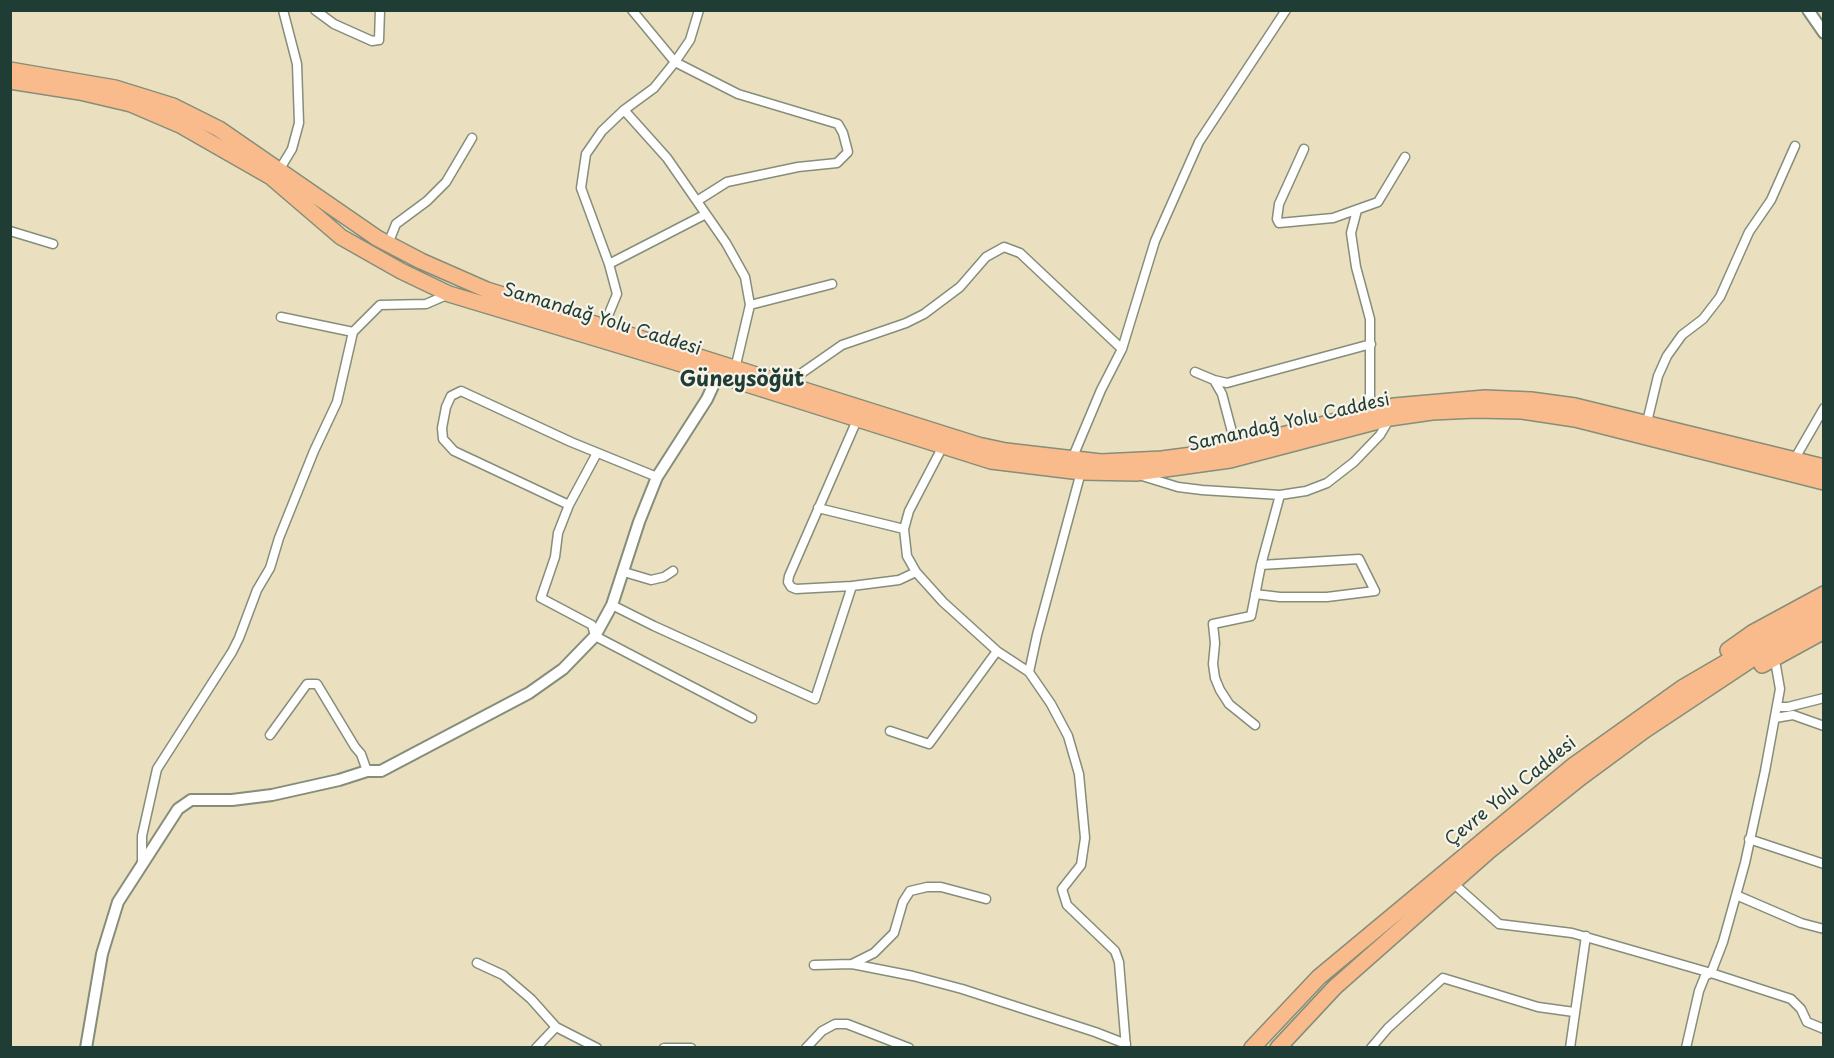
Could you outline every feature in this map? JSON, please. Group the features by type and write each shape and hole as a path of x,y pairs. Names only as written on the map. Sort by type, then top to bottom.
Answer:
{"highway":[{"name":"Samandağ Yolu Caddesi","path":"10,70 115,88 172,106 219,129 388,244 487,290 978,445 1076,466 1162,459 1236,447 1370,411 1439,400 1485,398 1531,400 1575,406 1824,467"},
{"name":"Samandağ Yolu Caddesi","path":"10,81 80,92 131,104 180,124 271,177 341,237 401,271 449,294 718,375 991,461 1076,466 1136,473 1230,460 1390,418 1432,412 1522,411 1575,419 1824,482"},
{"path":"1685,695 1700,671 1752,633 1824,594"},
{"name":"Çevre Yolu Caddesi","path":"1252,1047 1319,977 1574,765 1824,605"},
{"name":"Çevre Yolu Caddesi","path":"1278,1047 1335,987 1489,851 1580,778 1645,730 1685,695 1824,617"},
{"path":"1685,695 1709,693 1824,631"}],"street":[{"path":"279,172 292,148 299,123 297,64 283,10"},
{"path":"315,10 334,24 372,41 379,40 380,10"},
{"path":"632,10 675,62 738,94 838,124 848,152 837,164 798,167 727,182 697,201"},
{"path":"602,328 617,294 609,264 581,188 586,154 602,131 624,110 654,88 675,62 690,40 699,10"},
{"path":"1029,672 1076,466 1101,390 1122,349 1155,241 1199,142 1286,10"},
{"path":"1808,10 1824,33"},
{"path":"624,110 667,158 746,277 750,305 735,369"},
{"path":"388,244 396,224 446,182 472,138"},
{"path":"1647,422 1658,376 1667,356 1682,335 1703,319 1720,297 1749,232 1771,200 1795,146"},
{"path":"1304,149 1279,204 1277,219 1279,223 1333,218 1378,202 1405,157"},
{"path":"1357,210 1351,233 1356,267 1370,319 1370,411"},
{"path":"609,264 706,214"},
{"path":"10,231 53,244"},
{"path":"786,384 842,345 906,323 924,314 960,287 986,257 1004,247 1020,253 1122,349"},
{"path":"750,305 832,284"},
{"path":"142,864 142,836 157,769 239,638 257,590 270,568 279,538 314,451 337,402 353,332 380,305 426,304 449,294"},
{"path":"281,317 353,332"},
{"path":"1196,372 1227,383 1371,344"},
{"path":"86,1047 102,954 114,912 118,902 178,808 191,800 232,800 272,795 368,771 381,771 529,693 562,669 596,636 612,604 639,522 657,477 707,399 718,375"},
{"path":"1214,380 1222,394 1236,447"},
{"path":"569,505 454,452 443,439 442,428 446,407 451,396 461,391 597,453 657,477"},
{"path":"1794,460 1824,408"},
{"path":"1136,473 1178,487 1280,495 1306,491 1327,483 1354,462 1380,435 1390,418"},
{"path":"857,420 788,582 796,589 852,586 899,580 916,572"},
{"path":"814,965 852,964 913,976 962,989 1095,1032 1126,1046 1119,962 1115,951 1067,905 1062,889 1081,865 1085,838 1079,774 1073,748 1051,704 1029,672 997,651 943,603 916,572 907,556 903,529 909,511 943,446"},
{"path":"597,453 569,505 558,533 555,557 541,598 592,625 596,636 752,717"},
{"path":"1255,725 1229,704 1215,678 1213,624 1251,616 1261,565 1280,495"},
{"path":"818,508 903,529"},
{"path":"1255,594 1280,597 1327,597 1375,591 1359,559 1261,565"},
{"path":"624,572 651,580 664,577 672,571"},
{"path":"612,604 654,626 815,699 852,586"},
{"path":"890,731 929,744 997,651"},
{"path":"1686,1047 1699,991 1705,976 1711,973 1723,942 1745,863 1780,689 1772,659"},
{"path":"270,735 307,684 317,684 361,754 368,771"},
{"path":"1777,707 1788,707 1824,698"},
{"path":"1775,718 1793,715 1824,726"},
{"path":"1749,839 1824,864"},
{"path":"1453,883 1499,924 1586,936 1711,973 1791,999 1801,1010 1807,1022 1824,1029"},
{"path":"852,964 874,953 894,933 903,902 910,891 941,887 986,899"},
{"path":"1736,895 1801,923 1824,929"},
{"path":"1570,1047 1586,936"},
{"path":"477,963 503,975 531,999 556,1027 597,1047"},
{"path":"1371,1047 1443,978 1538,1007 1575,1012"},
{"path":"806,1047 835,1024 847,1024 909,1047"},
{"path":"536,1047 556,1027"},
{"path":"664,1047 691,1047"}],"district":[{"name":"Güneysöğüt","path":"742,380"}]}
